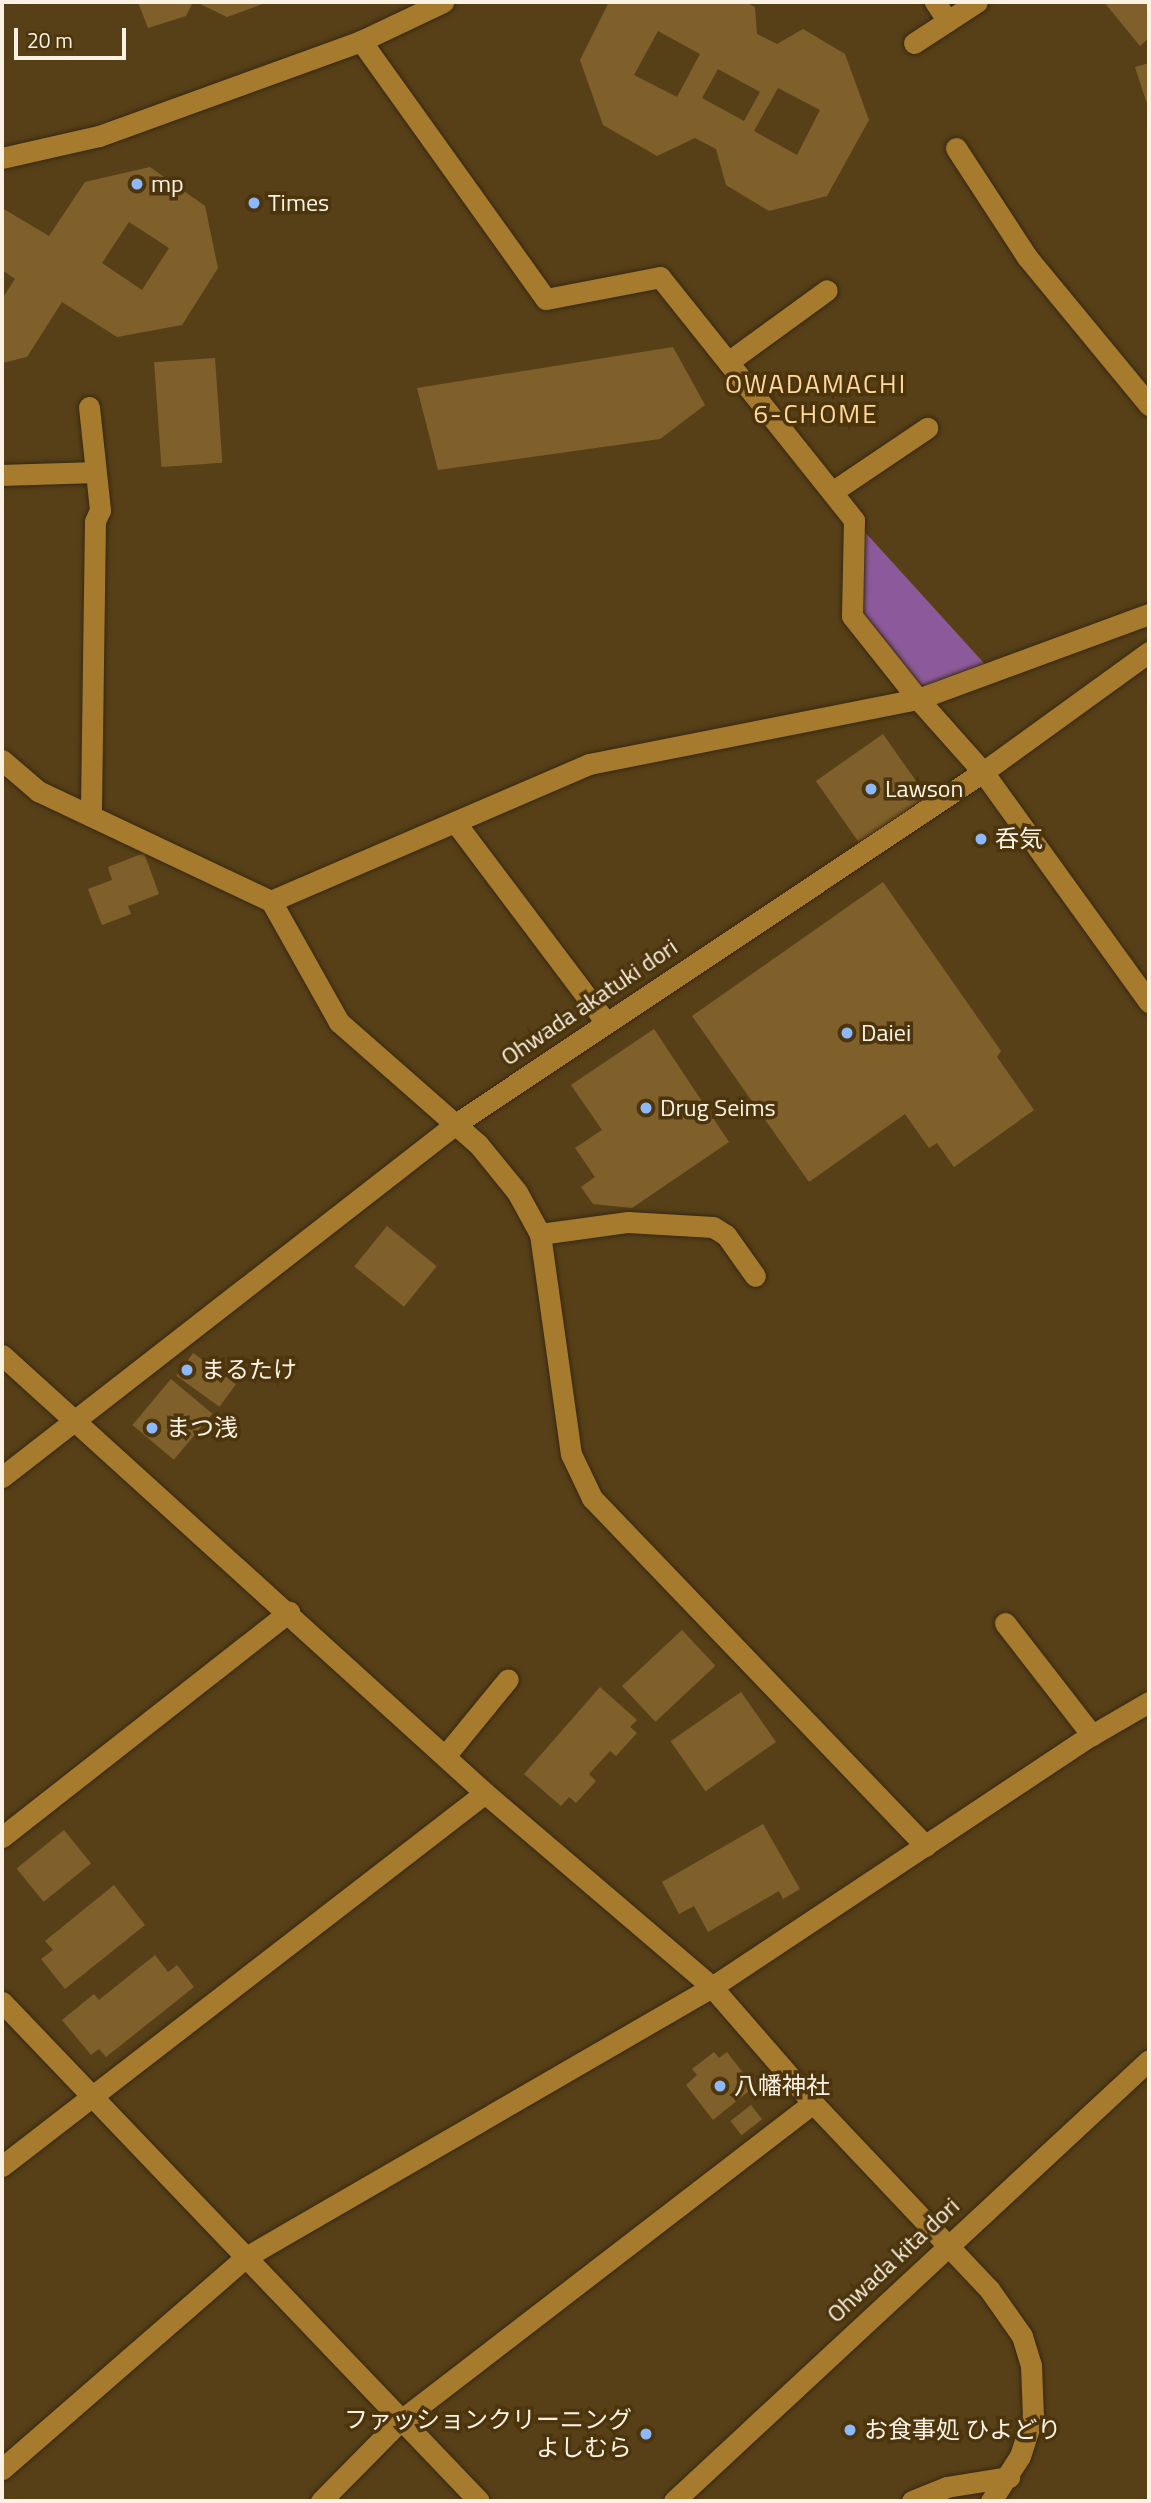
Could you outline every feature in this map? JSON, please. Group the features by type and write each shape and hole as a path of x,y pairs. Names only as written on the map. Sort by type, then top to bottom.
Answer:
{"street":[{"path":"2,158 100,136 361,41 443,2"},
{"path":"935,2 948,20"},
{"path":"914,43 977,2"},
{"path":"361,41 547,299 660,277 854,520 852,615 918,699 983,772 1149,1002"},
{"path":"956,148 1027,257 1149,405"},
{"path":"728,362 827,290"},
{"path":"89,407 100,510 95,521 91,816"},
{"path":"832,492 927,428"},
{"path":"2,475 96,472"},
{"path":"271,901 589,764 918,699 1149,614"},
{"name":"Ohwada akatuki dori","path":"2,1477 457,1124 605,1021 983,772 1149,652"},
{"path":"2,760 38,791 271,901 339,1022 457,1124 517,1192 540,1234 571,1454 592,1498 926,1846"},
{"path":"456,822 605,1021"},
{"path":"540,1234 628,1222 713,1227 726,1235 755,1276"},
{"path":"2,1355 289,1612 485,1793 712,1987 813,2103 996,2298 1022,2336 1031,2365 1034,2416 1009,2477 991,2501"},
{"path":"2,1837 289,1612"},
{"path":"1004,1623 1092,1735"},
{"path":"444,1756 508,1679"},
{"path":"2,2469 246,2258 712,1987 1092,1735 1149,1702"},
{"path":"2,2166 485,1793"},
{"path":"2,2002 479,2501"},
{"name":"Ohwada kita dori","path":"674,2501 1149,2060"},
{"path":"321,2501 401,2420 813,2103"},
{"path":"912,2501 935,2490 1009,2477"}],"shaded area":[{"path":"854,520 992,672 918,699 852,616"}],"building":[{"path":"138,2 193,2 186,16 148,28"},
{"path":"196,2 268,2 227,17"},
{"path":"609,2 745,2 755,7 757,34 777,44 803,29 845,54 869,120 827,196 769,211 726,185 716,149 695,138 657,156 603,125 580,60","holes":["658,31 700,54 677,97 634,75","718,69 760,92 744,121 702,98","778,88 820,110 797,155 754,131"]},
{"path":"1104,2 1149,2 1149,38 1140,46"},
{"path":"1149,63 1149,110 1135,67"},
{"path":"150,167 205,206 218,268 182,325 117,337 62,302 27,357 2,363 2,299 15,279 2,270 2,208 49,236 85,182","holes":["129,222 169,248 142,290 102,263"]},
{"path":"673,347 705,405 660,439 438,470 417,388"},
{"path":"215,358 222,463 161,467 154,362"},
{"name":"Lawson","path":"883,734 927,797 860,844 816,781"},
{"path":"144,853 159,894 128,906 131,914 102,925 88,889 112,880 108,867"},
{"name":"Daiei","path":"883,882 1001,1051 997,1057 1034,1110 954,1167 937,1143 929,1148 905,1114 809,1182 692,1016"},
{"name":"Drug Seims","path":"654,1029 729,1142 632,1208 593,1204 581,1187 595,1177 575,1148 602,1130 571,1085"},
{"path":"387,1226 437,1266 404,1307 354,1266"},
{"path":"193,1353 236,1384 219,1407 177,1376"},
{"path":"171,1379 212,1414 174,1460 132,1425"},
{"path":"682,1630 715,1666 655,1722 622,1686"},
{"path":"600,1687 637,1720 630,1727 637,1733 616,1756 610,1751 589,1774 596,1781 576,1803 569,1797 561,1806 524,1774"},
{"path":"741,1692 776,1742 706,1791 671,1741"},
{"path":"763,1824 800,1889 783,1899 779,1891 708,1932 694,1906 679,1914 662,1882"},
{"path":"64,1830 91,1863 44,1902 17,1868"},
{"path":"114,1885 145,1925 65,1989 41,1959 53,1950 45,1941"},
{"path":"155,1955 168,1972 177,1965 194,1987 106,2057 99,2049 91,2055 62,2020 94,1994 99,2000"},
{"name":"八幡神社","path":"714,2052 719,2058 727,2052 754,2087 713,2120 686,2085 697,2075 692,2069"},
{"name":"八幡神社","path":"751,2105 762,2119 742,2135 731,2121"}],"place":[{"name":"mp","path":"137,184"},
{"name":"Times","path":"254,203"},
{"name":"Lawson","path":"871,789"},
{"name":"呑気","path":"981,839"},
{"name":"Daiei","path":"847,1033"},
{"name":"Drug Seims","path":"646,1108"},
{"name":"まるたけ","path":"187,1370"},
{"name":"まつ浅","path":"152,1428"},
{"name":"八幡神社","path":"720,2086"},
{"name":"お食事処 ひよどり","path":"850,2430"},
{"name":"ファッションクリーニング よしむら","path":"646,2434"}],"district":[{"name":"OWADAMACHI 6-CHOME","path":"816,399"}]}
